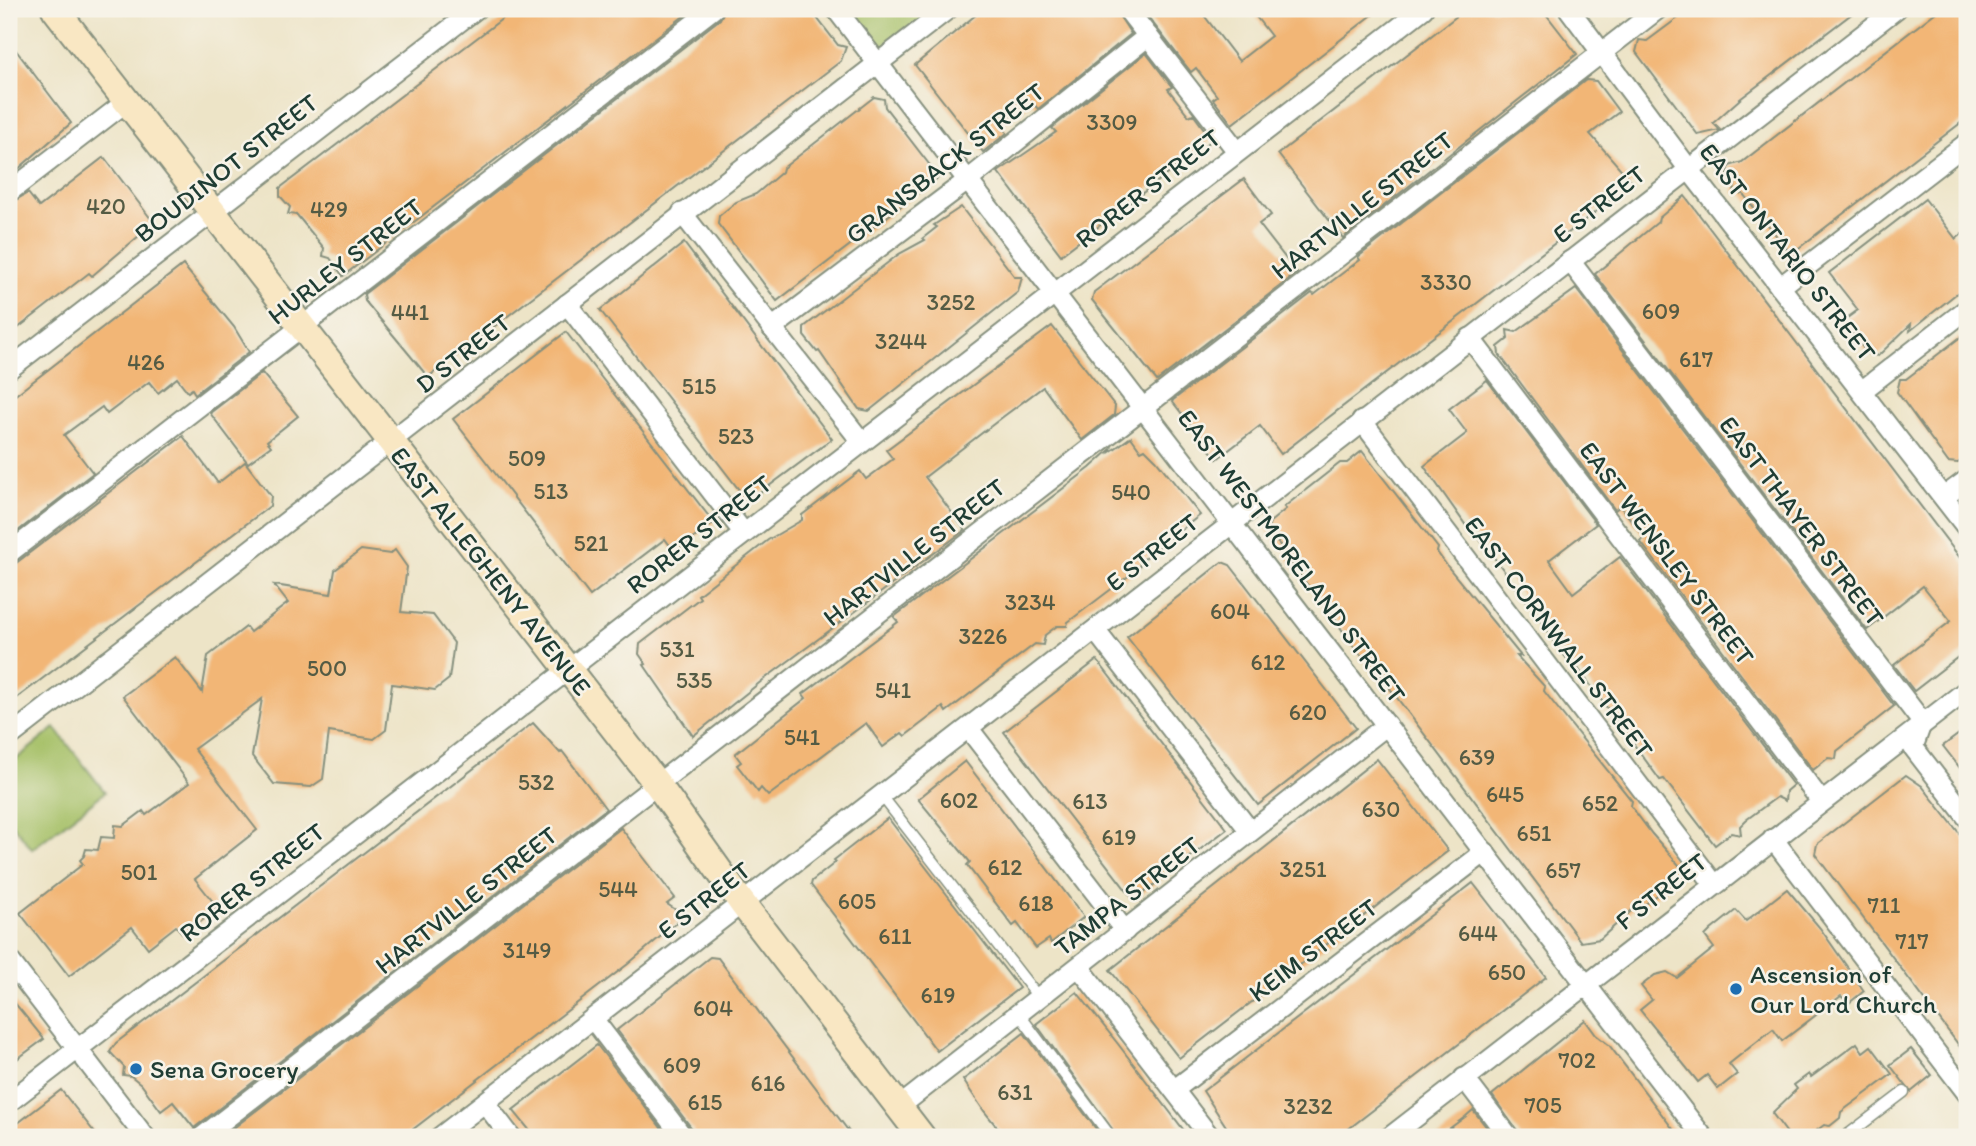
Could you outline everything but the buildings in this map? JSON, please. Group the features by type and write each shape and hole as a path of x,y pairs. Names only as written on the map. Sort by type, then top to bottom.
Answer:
{"main road":[{"name":"EAST ALLEGHENY AVENUE","path":"55,9 658,785 742,903 922,1137"}],"street":[{"name":"BOUDINOT STREET","path":"9,369 476,9"},
{"name":"HURLEY STREET","path":"9,553 713,9"},
{"name":"EAST WESTMORELAND STREET","path":"836,9 1144,406 1703,1137"},
{"name":"D STREET","path":"9,737 948,9"},
{"path":"1128,9 1237,151"},
{"name":"RORER STREET","path":"9,1102 569,671 860,441 1057,294 1237,151 1423,9"},
{"name":"EAST ONTARIO STREET","path":"1569,9 1688,168 1863,390 1967,528"},
{"name":"HARTVILLE STREET","path":"202,1137 1658,9"},
{"name":"E STREET","path":"440,1137 1896,9"},
{"name":"GRANSBACK STREET","path":"772,328 967,181 1149,36"},
{"path":"9,192 126,102"},
{"path":"1780,287 1967,143"},
{"path":"682,213 860,441"},
{"name":"EAST THAYER STREET","path":"1570,261 1922,722"},
{"path":"567,304 743,532"},
{"path":"1863,390 1967,309"},
{"name":"EAST WENSLEY STREET","path":"1470,338 1821,801"},
{"name":"EAST CORNWALL STREET","path":"1362,421 1714,884"},
{"path":"1944,497 1967,480"},
{"path":"1095,630 1250,831"},
{"name":"F STREET","path":"1390,1137 1922,722 1967,690"},
{"path":"1922,722 1913,747 1967,817"},
{"name":"TAMPA STREET","path":"899,1107 1387,725"},
{"path":"969,729 1125,931"},
{"path":"1773,839 1967,1093"},
{"name":"KEIM STREET","path":"1174,1090 1485,852"},
{"path":"9,960 145,1137"},
{"path":"1079,967 1210,1137"},
{"path":"593,1019 683,1137"},
{"path":"1464,1078 1508,1137"},
{"path":"485,1102 511,1137"}],"lane":[{"path":"882,796 1039,998"},
{"path":"1018,1014 1111,1137"},
{"path":"1845,1137 1904,1092"}],"green space":[{"path":"836,9 948,9 878,63"},
{"path":"55,728 105,792 32,849 9,820 9,765"}],"place":[{"name":"Ascension of Our Lord Church","path":"1736,989"},
{"name":"Sena Grocery","path":"136,1069"}]}
